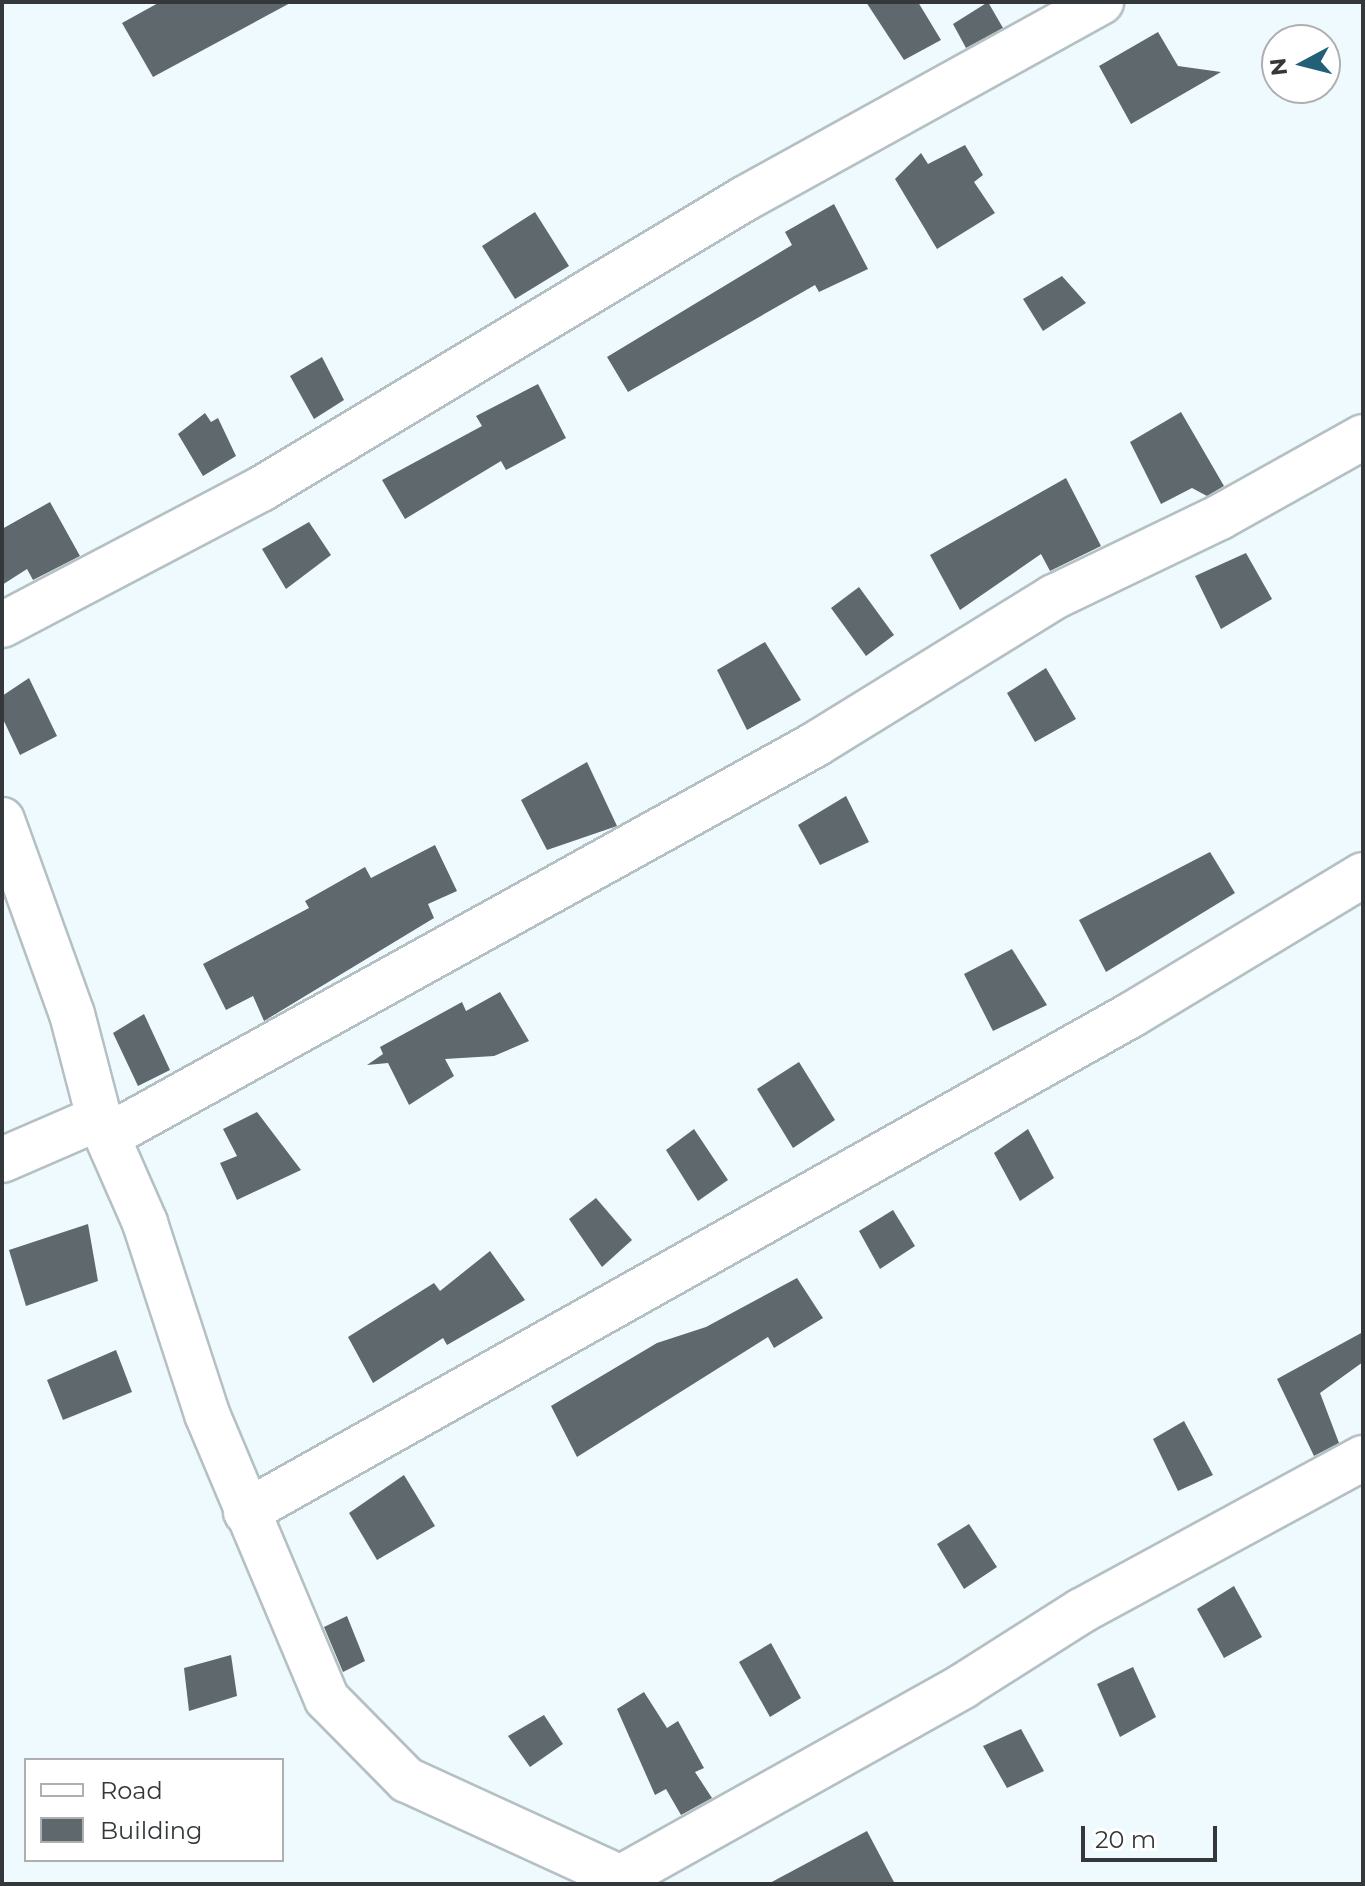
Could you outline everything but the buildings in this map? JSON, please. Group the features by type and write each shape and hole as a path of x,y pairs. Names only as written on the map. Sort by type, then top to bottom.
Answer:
{"street":[{"path":"2,625 261,489 744,199 1101,2"},
{"path":"2,1160 104,1127 816,744 1054,597 1363,437"},
{"path":"2,820 72,1014 104,1127 246,1512 327,1699 357,1735 407,1780 627,1881 914,1715 1081,1611 1363,1458"},
{"path":"246,1512 1131,1015 1363,875"}]}
